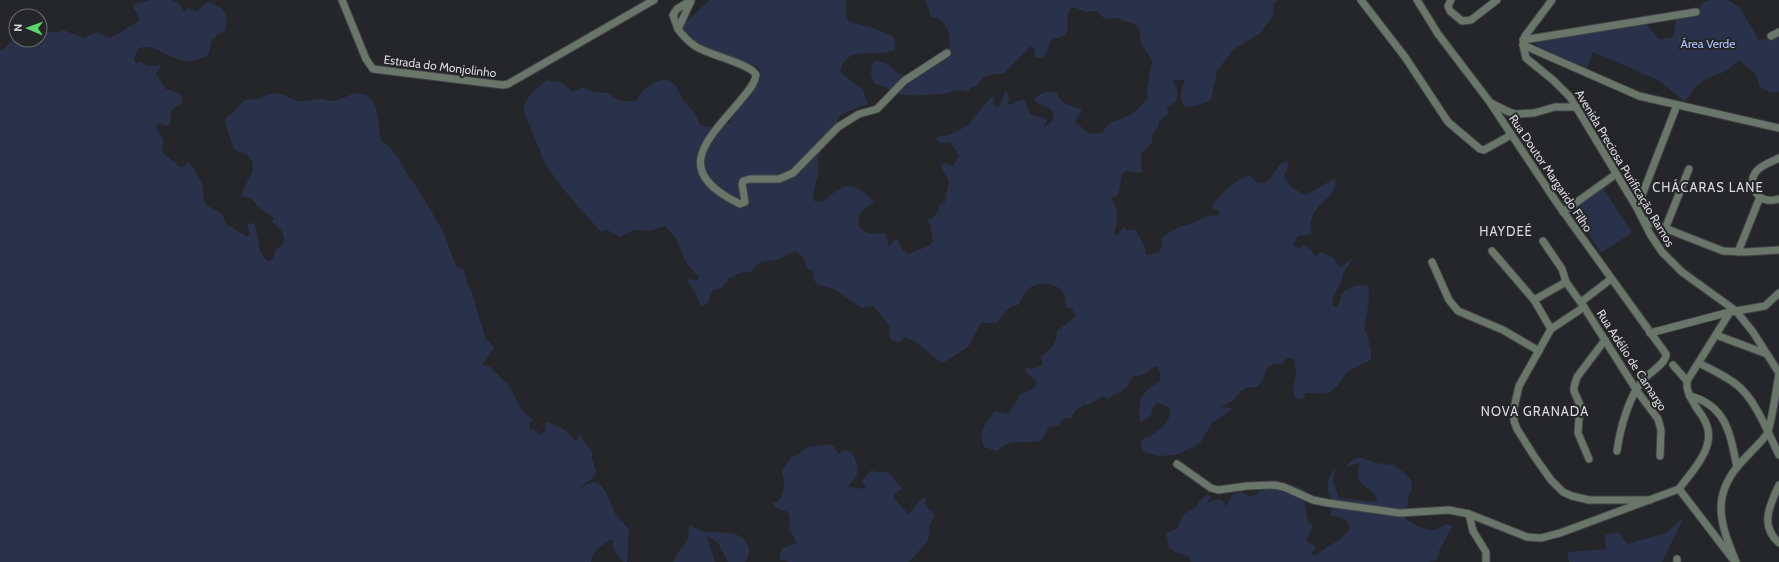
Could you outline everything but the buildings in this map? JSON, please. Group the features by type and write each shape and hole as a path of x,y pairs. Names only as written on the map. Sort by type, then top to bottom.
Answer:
{"street":[{"name":"Estrada do Monjolinho","path":"342,0 366,59 373,69 503,85 508,84 654,0"},
{"path":"1361,0 1393,40 1451,126 1480,149 1484,150 1511,135"},
{"name":"Rua Doutor Margarido Filho","path":"1418,0 1438,34 1490,102 1563,212 1667,357 1643,380 1637,391"},
{"path":"1451,0 1448,6 1450,11 1462,21 1470,20 1497,0"},
{"path":"1523,43 1554,0"},
{"path":"678,29 692,1"},
{"path":"692,1 677,9 673,15 678,29 687,40 696,47 717,57 750,68 756,75 754,83 750,89 710,136 702,150 701,156 701,169 708,182 720,192 740,204 745,202 742,184 743,181 750,179 779,179 793,173 838,127 859,114 877,109 904,81 946,52"},
{"path":"1523,43 1696,12"},
{"path":"1772,36 1779,32"},
{"path":"1523,43 1639,96 1677,106 1779,128"},
{"name":"Avenida Preciosa Purificação Ramos","path":"1523,43 1524,54 1529,62 1562,88 1576,107 1644,220 1650,234 1667,258 1687,276 1733,311 1753,332 1779,374"},
{"path":"1490,102 1516,114 1534,113 1555,107 1576,107"},
{"path":"1637,208 1677,106"},
{"path":"1779,158 1756,172 1753,177 1753,186 1760,197 1767,200 1779,199"},
{"path":"1665,228 1689,169"},
{"path":"1563,212 1616,174"},
{"path":"1738,252 1760,197"},
{"path":"1644,220 1715,249 1738,252 1779,250"},
{"name":"Rua Adélio de Camargo","path":"1543,241 1562,269 1566,282 1660,424 1660,456"},
{"path":"1492,251 1534,300 1551,329"},
{"path":"1432,262 1449,300 1458,311 1503,330 1539,351"},
{"path":"1611,279 1551,329 1519,386 1514,408 1514,421 1524,440 1551,480 1563,492 1585,499 1600,501 1650,500"},
{"path":"1534,300 1566,282"},
{"path":"1650,333 1733,311 1765,306 1779,293"},
{"path":"1177,464 1214,489 1261,484 1274,485 1284,487 1313,500 1328,503 1400,513 1449,510 1469,514 1520,535 1541,538 1679,489 1704,453 1708,438 1707,425 1690,396 1687,389 1687,381 1733,311"},
{"path":"1716,335 1767,354"},
{"path":"1589,459 1578,433 1580,405 1574,391 1574,387 1577,377 1605,340"},
{"path":"1699,363 1732,381 1742,390 1755,408 1779,454"},
{"path":"1673,364 1687,381"},
{"path":"1736,562 1724,531 1720,509 1725,486 1737,467 1768,433 1779,374"},
{"path":"1616,451 1625,414 1637,391"},
{"path":"1690,396 1709,404 1723,419 1729,429 1737,467"},
{"path":"1779,485 1770,507 1767,520 1772,535 1779,543"},
{"path":"1679,489 1736,562"},
{"path":"1469,514 1473,531 1486,552 1486,562"}],"green space":[{"path":"150,0 171,0 179,3 184,12 189,8 196,12 206,3 210,2 222,9 227,16 225,31 218,34 212,40 208,56 186,61 174,58 156,49 144,47 138,49 134,59 136,63 140,61 147,66 161,65 156,74 166,89 182,96 182,103 171,110 170,125 166,126 160,123 156,125 164,141 162,147 163,153 180,167 186,166 186,161 192,166 203,185 204,201 206,205 219,212 223,216 226,224 248,237 250,236 247,224 254,224 260,249 264,258 268,261 272,260 276,249 283,245 283,234 276,225 270,221 274,220 273,217 262,210 250,198 241,197 253,166 252,161 248,156 234,149 225,123 226,117 245,100 260,98 272,93 300,101 320,99 333,101 356,93 361,93 370,98 376,108 382,142 392,150 414,183 443,231 456,266 464,270 467,284 472,293 485,337 494,348 482,365 490,367 508,384 522,410 534,421 529,423 530,429 538,431 540,435 546,430 545,424 548,422 565,430 576,441 581,432 582,439 592,452 592,458 596,471 594,477 579,488 593,482 602,487 605,491 616,515 629,529 627,562 623,562 613,549 613,539 606,542 599,548 591,562 0,562 0,50 3,50 8,45 8,48 48,48 48,32 61,32 61,29 83,38 97,32 110,38 139,20 137,12 133,8 134,4"},
{"path":"710,0 847,0 846,19 853,23 873,28 893,36 895,43 894,50 883,53 856,54 846,59 842,65 840,72 863,90 868,104 840,115 837,122 837,130 822,148 818,159 818,174 813,194 814,201 821,202 839,189 848,186 861,190 872,200 876,198 861,212 858,226 864,231 874,234 885,233 889,247 896,238 903,250 909,254 930,245 933,241 930,224 927,220 936,215 939,205 945,202 949,180 942,169 942,164 946,163 953,167 959,155 951,143 943,143 936,140 938,137 949,135 967,126 990,98 995,97 993,103 998,108 1001,104 1005,91 1009,95 1008,104 1024,100 1030,114 1047,119 1044,128 1053,120 1052,112 1050,109 1034,99 1042,93 1051,91 1057,93 1064,103 1082,109 1075,122 1087,132 1093,134 1103,132 1110,123 1132,114 1148,98 1147,88 1152,61 1141,43 1139,29 1136,25 1117,18 1105,19 1096,11 1085,12 1074,7 1068,12 1068,28 1066,35 1051,40 1047,52 1042,58 1035,58 1034,48 1031,46 1003,74 994,74 983,78 977,85 970,88 968,92 956,91 940,94 917,95 893,93 888,88 874,83 871,72 875,61 886,63 899,74 908,75 953,54 948,51 950,40 945,25 937,18 931,17 925,0 1278,0 1273,4 1274,15 1259,34 1233,50 1217,71 1211,100 1192,107 1184,105 1182,102 1181,92 1184,80 1173,81 1178,93 1176,100 1174,103 1166,107 1169,111 1168,114 1159,121 1158,127 1152,135 1152,142 1141,154 1142,172 1127,171 1122,174 1118,195 1111,198 1117,211 1114,234 1118,235 1124,226 1127,231 1135,229 1145,247 1146,254 1150,255 1160,251 1162,245 1161,238 1178,227 1194,223 1207,216 1219,215 1220,211 1212,209 1213,205 1228,188 1240,179 1250,176 1258,183 1264,182 1272,177 1280,165 1287,161 1289,166 1284,175 1285,179 1289,185 1306,195 1335,178 1334,190 1331,195 1314,212 1311,222 1311,234 1298,236 1293,245 1300,249 1303,245 1306,246 1317,257 1320,252 1333,258 1340,267 1353,258 1343,274 1341,283 1333,296 1332,304 1334,307 1338,307 1342,294 1350,288 1358,285 1368,286 1369,301 1364,329 1365,331 1366,330 1371,351 1371,360 1348,371 1337,386 1330,392 1306,393 1302,399 1295,398 1293,391 1296,372 1294,359 1287,358 1282,364 1274,364 1267,368 1262,382 1256,387 1242,390 1232,401 1221,407 1232,409 1212,423 1201,442 1175,455 1159,456 1144,452 1140,445 1143,439 1162,427 1169,417 1169,407 1158,403 1153,406 1151,416 1141,422 1139,420 1140,399 1147,390 1160,381 1158,366 1145,374 1132,377 1125,389 1108,399 1103,396 1089,405 1085,404 1075,411 1071,418 1065,418 1058,426 1049,427 1044,437 1040,441 1013,442 1003,446 997,451 984,447 982,441 982,431 986,423 995,411 1009,414 1019,395 1034,387 1037,382 1027,373 1025,367 1032,369 1042,365 1041,356 1053,346 1057,331 1076,316 1072,309 1066,307 1062,291 1054,286 1049,284 1039,284 1031,287 1025,293 1018,305 1011,306 996,323 981,323 968,347 943,363 914,341 902,337 902,341 898,342 892,340 889,335 890,326 873,306 862,308 834,289 818,285 814,280 813,271 807,268 803,258 794,251 785,257 761,262 751,272 743,272 729,278 722,287 712,291 707,304 701,306 695,292 687,281 689,279 697,280 699,277 687,264 675,237 665,226 649,231 633,230 621,237 607,230 601,232 563,189 545,164 523,109 529,96 547,80 561,82 573,92 583,87 593,92 609,93 615,98 624,101 636,101 648,86 667,79 676,86 683,100 694,112 701,126 716,128 730,123 737,109 756,86 760,79 761,72 756,66 726,59 704,48 687,35 682,28 690,18"},
{"name":"Área Verde","path":"1710,0 1728,0 1740,8 1759,40 1779,38 1779,92 1771,93 1760,87 1755,74 1739,60 1726,71 1706,79 1695,87 1685,102 1660,81 1593,52 1587,68 1536,46 1536,43 1539,40 1646,24 1659,39 1673,37 1676,20 1695,13 1704,2"},
{"path":"1603,188 1632,233 1601,253 1572,208"},
{"path":"828,444 833,446 839,454 845,450 852,452 858,470 856,477 849,485 850,487 866,489 866,486 862,482 870,471 885,472 889,473 903,488 894,494 893,497 908,514 920,500 927,498 926,506 935,515 930,524 928,541 909,562 789,562 779,559 781,550 787,546 796,544 797,542 789,530 790,520 788,512 776,508 772,503 778,502 783,491 783,469 791,457 797,455 808,447"},
{"path":"1358,457 1376,463 1393,465 1406,474 1411,480 1412,490 1408,497 1408,504 1402,515 1411,523 1430,530 1446,524 1452,527 1439,551 1437,560 1429,562 1191,562 1189,557 1169,548 1166,533 1177,529 1184,514 1197,506 1200,500 1206,495 1211,496 1208,502 1219,499 1223,501 1226,507 1232,495 1241,492 1249,496 1256,495 1262,488 1269,484 1271,490 1281,485 1289,484 1307,491 1305,510 1308,522 1313,526 1306,541 1315,546 1315,550 1311,553 1315,556 1344,536 1349,528 1348,523 1344,519 1331,516 1331,498 1328,490 1328,479 1335,468 1333,481 1339,498 1374,502 1378,500 1374,494 1358,479 1359,463 1345,467 1352,460"},
{"path":"1684,517 1662,562 1569,562 1567,552 1606,549 1605,535 1619,532 1627,544 1666,533"},
{"path":"689,525 705,532 730,533 744,539 749,549 745,562 728,562 718,543 708,536 707,538 715,562 673,562 688,539"}],"district":[{"name":"CHÁCARAS LANE","path":"1708,187"},
{"name":"HAYDEÉ","path":"1506,231"},
{"name":"NOVA GRANADA","path":"1535,411"}]}
